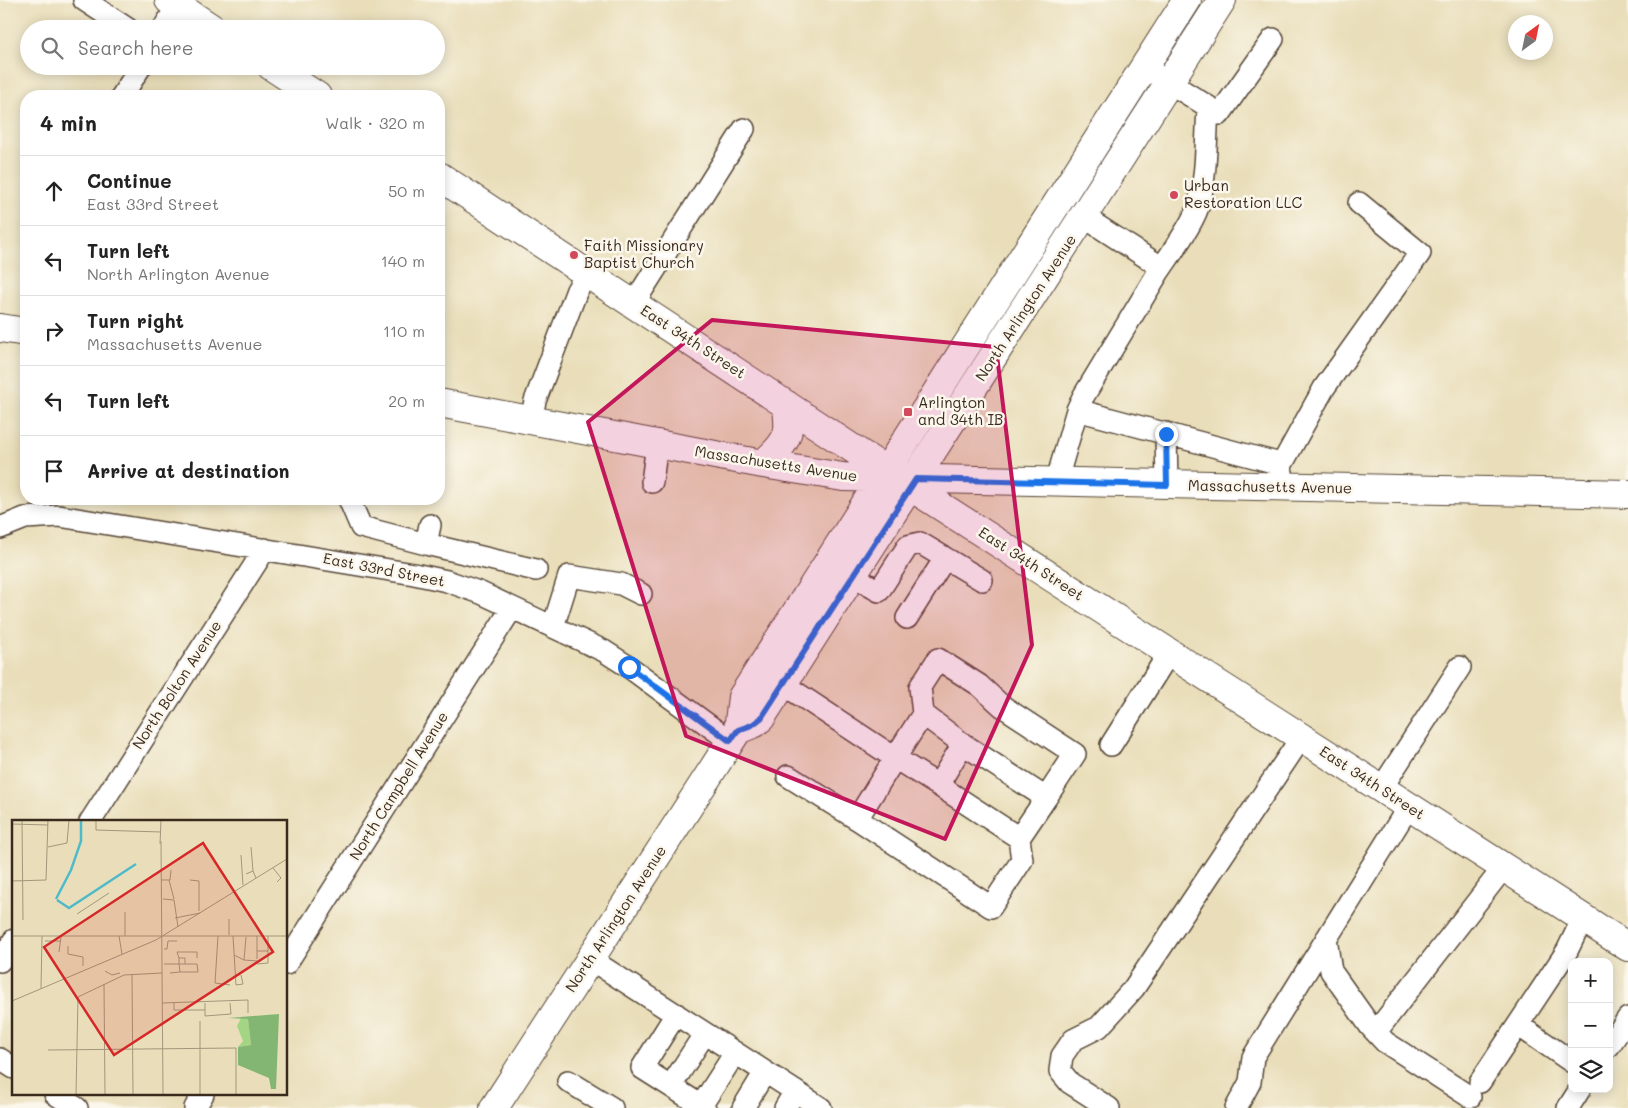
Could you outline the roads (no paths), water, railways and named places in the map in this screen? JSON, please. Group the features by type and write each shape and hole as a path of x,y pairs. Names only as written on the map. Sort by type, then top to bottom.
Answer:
{"main road":[{"name":"North Arlington Avenue","path":"734,736 759,720 853,576 899,479 1144,67 1187,0"},
{"name":"North Arlington Avenue","path":"494,1108 734,736 742,697 1084,217 1222,0"},
{"path":"173,3 199,20"},
{"path":"285,75 308,90"},
{"name":"East 34th Street","path":"445,180 899,479 1628,947"},
{"path":"0,328 20,331"},
{"name":"Massachusetts Avenue","path":"445,404 763,464 843,477 1167,485 1282,476 1628,494"},
{"path":"763,464 778,450 786,438 788,428 787,405"}],"street":[{"path":"84,0 114,20"},
{"path":"166,20 173,3"},
{"path":"1144,67 1220,114 1273,39"},
{"path":"126,90 135,75"},
{"path":"1056,483 1077,410 1083,397 1158,273 1180,241 1197,208 1202,182 1208,107"},
{"path":"634,303 744,129"},
{"path":"1282,476 1324,388 1420,253 1360,203"},
{"path":"1084,217 1155,263 1158,273"},
{"path":"531,420 535,401 577,290 588,274"},
{"path":"1077,410 1273,462 1282,476"},
{"path":"1166,434 1167,485"},
{"path":"652,482 657,444"},
{"path":"352,505 361,527 428,534 536,570"},
{"name":"East 33rd Street","path":"0,528 25,518 59,516 414,574 447,582 481,593 618,659 734,736"},
{"path":"853,576 879,591 908,546 920,543 982,580"},
{"name":"North Bolton Avenue","path":"91,820 265,549"},
{"path":"907,618 946,558"},
{"path":"554,627 569,576 621,584 641,594"},
{"name":"North Campbell Avenue","path":"288,961 512,608"},
{"path":"1111,745 1169,653"},
{"path":"788,776 991,906 1022,860 1019,838 1075,754 1002,706 979,685 938,659 920,687 923,714 857,819"},
{"path":"1381,789 1460,667"},
{"path":"784,684 1019,838"},
{"path":"923,714 963,744 1046,798"},
{"path":"1109,1108 1070,1083 1060,1071 1062,1056 1073,1040 1098,1027 1134,988 1301,738"},
{"path":"938,784 963,744"},
{"path":"1236,1108 1250,1082 1253,1057 1409,806"},
{"path":"1376,1032 1504,867"},
{"path":"1326,939 1330,970 1385,1042 1475,1089 1567,951 1583,918"},
{"path":"0,961 12,943"},
{"path":"590,960 766,1072 790,1100 821,1108"},
{"path":"676,1014 642,1068 703,1107 735,1053"},
{"path":"1613,1040 1628,1018"},
{"path":"1518,1025 1568,1059"},
{"path":"671,1086 705,1033"},
{"path":"0,1059 12,1067"},
{"path":"743,1108 766,1072"},
{"path":"568,1081 612,1108"},
{"path":"1568,1108 1577,1093"},
{"path":"58,1096 77,1108"},
{"path":"195,1108 203,1096"}],"place":[{"name":"Urban Restoration LLC","path":"1174,195"},
{"name":"Faith Missionary Baptist Church","path":"574,255"},
{"name":"Arlington and 34th IB","path":"908,412"}]}
